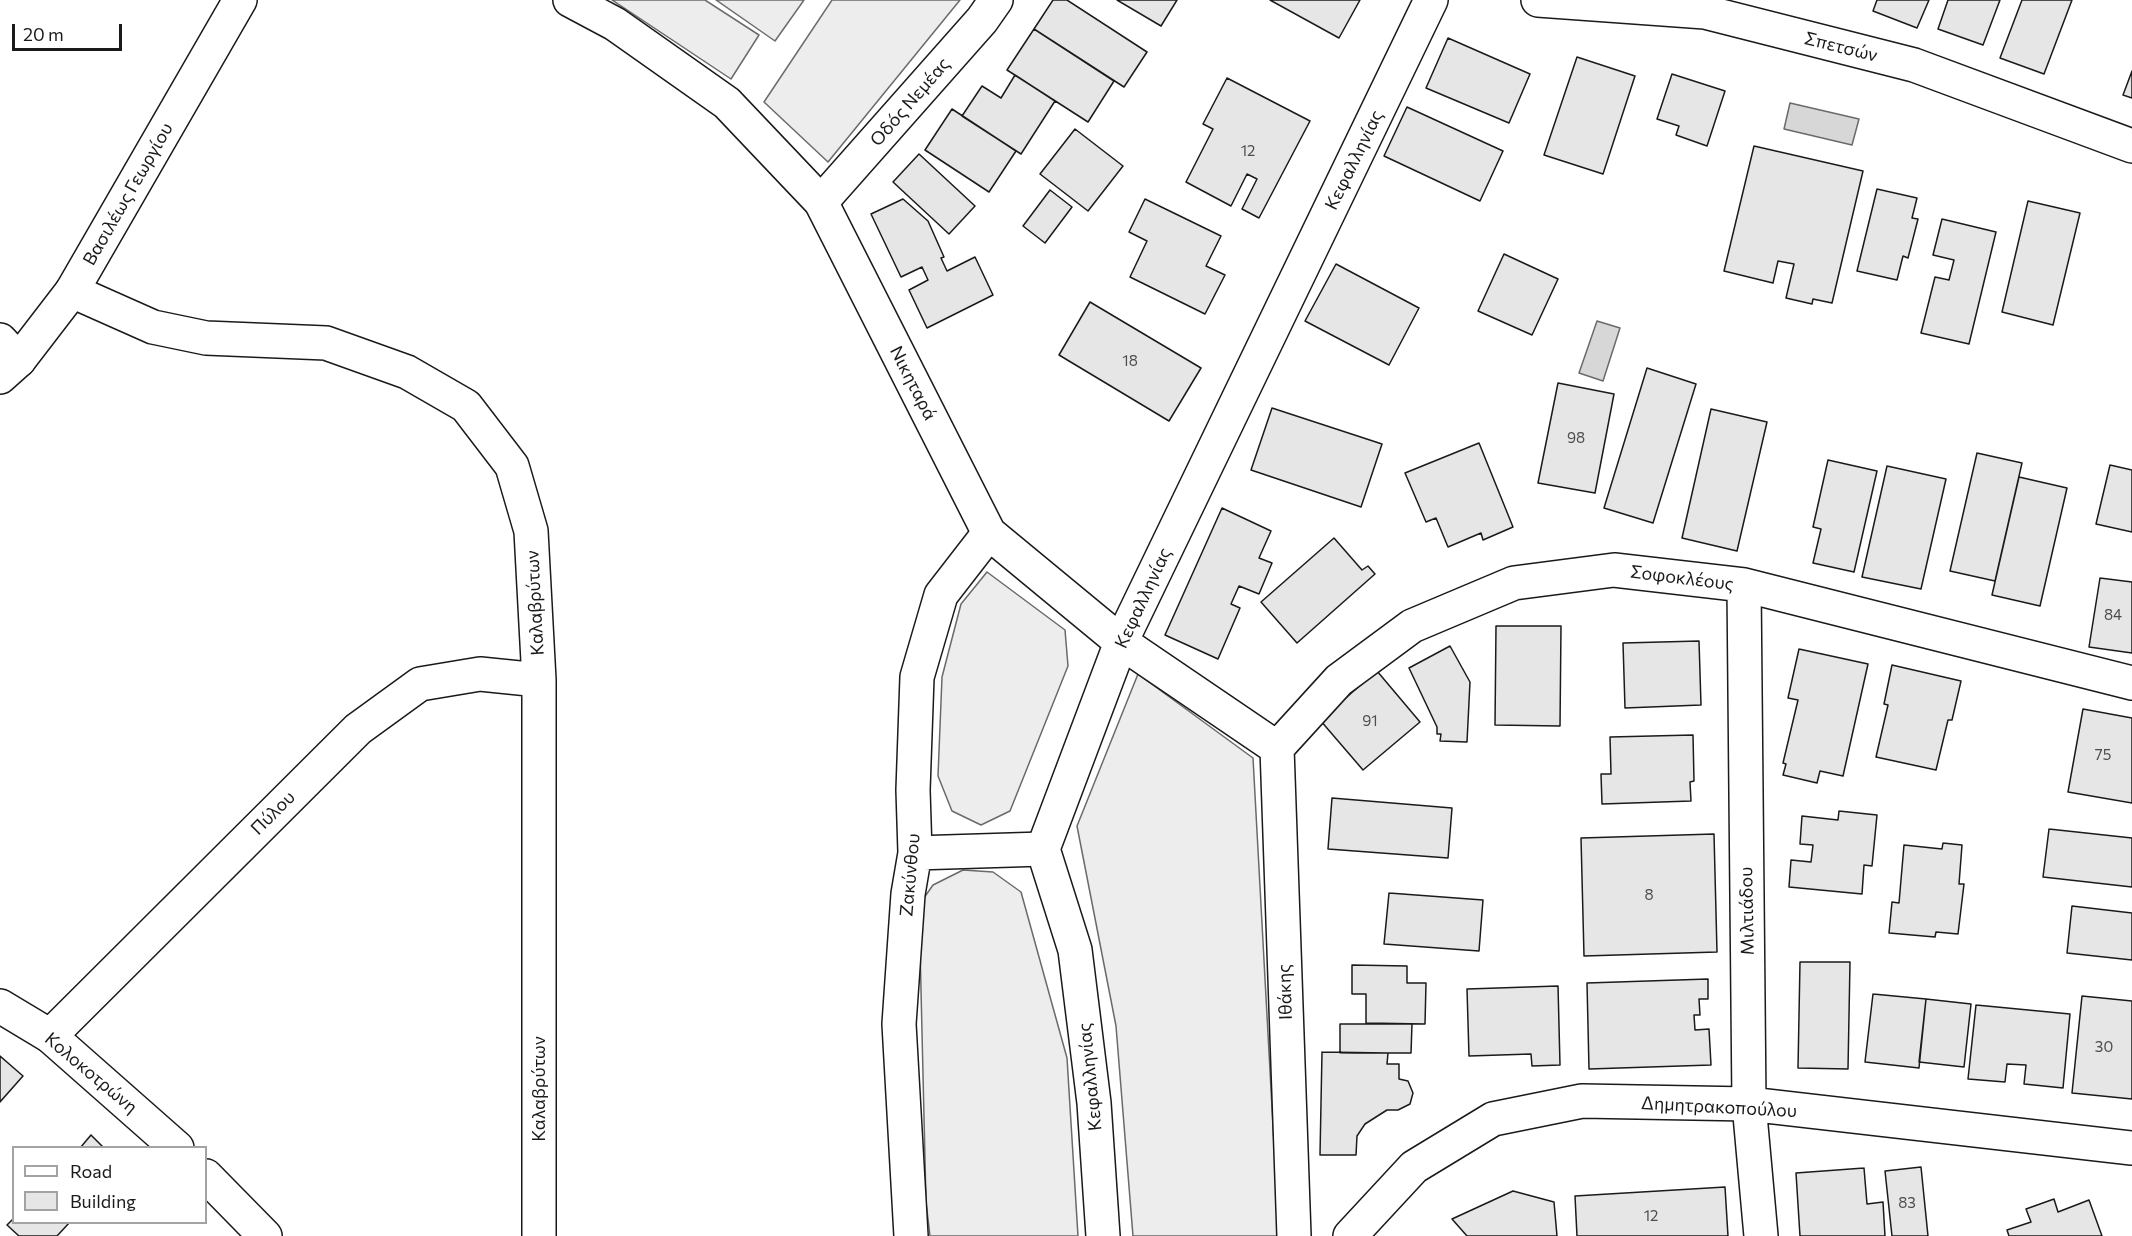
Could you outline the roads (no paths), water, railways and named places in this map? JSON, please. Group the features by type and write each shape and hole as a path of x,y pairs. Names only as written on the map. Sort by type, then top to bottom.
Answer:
{"street":[{"name":"Βασιλέως Γεωργίου","path":"6,359 72,291 240,0"},
{"name":"Νικηταρά","path":"570,0 615,24 727,103 821,202 989,533 1121,642 1277,748"},
{"name":"Οδóς Νεμέας","path":"821,202 974,29 996,0"},
{"name":"Κεφαλληνίας","path":"1103,1236 1094,1103 1075,950 1043,849 1121,642 1431,0"},
{"name":"Σπετσών","path":"1538,0 1705,12 1914,65 2132,147"},
{"name":"Καλαβρύτων","path":"72,291 153,327 196,336 326,343 407,372 466,406 512,466 531,531 539,680 539,1236"},
{"name":"Ζακύνθου","path":"911,1236 899,1024 908,894 915,853 913,790 917,677 941,595 989,533"},
{"name":"Σοφοκλέους","path":"1277,748 1339,680 1412,626 1514,583 1614,570 1744,585 2132,683"},
{"name":"Μιλτιάδου","path":"1744,585 1749,1104 1761,1236"},
{"name":"Πύλου","path":"50,1036 358,729 420,684 480,674 539,680"},
{"name":"Ιθάκης","path":"1277,748 1294,1236"},
{"path":"915,853 1043,849"},
{"name":"Κολοκοτρώνη","path":"0,1006 50,1036 175,1146"},
{"name":"Δημητρακοπούλου","path":"1350,1236 1414,1167 1493,1119 1582,1101 1749,1104 2132,1148"},
{"path":"207,1177 264,1236"}]}
